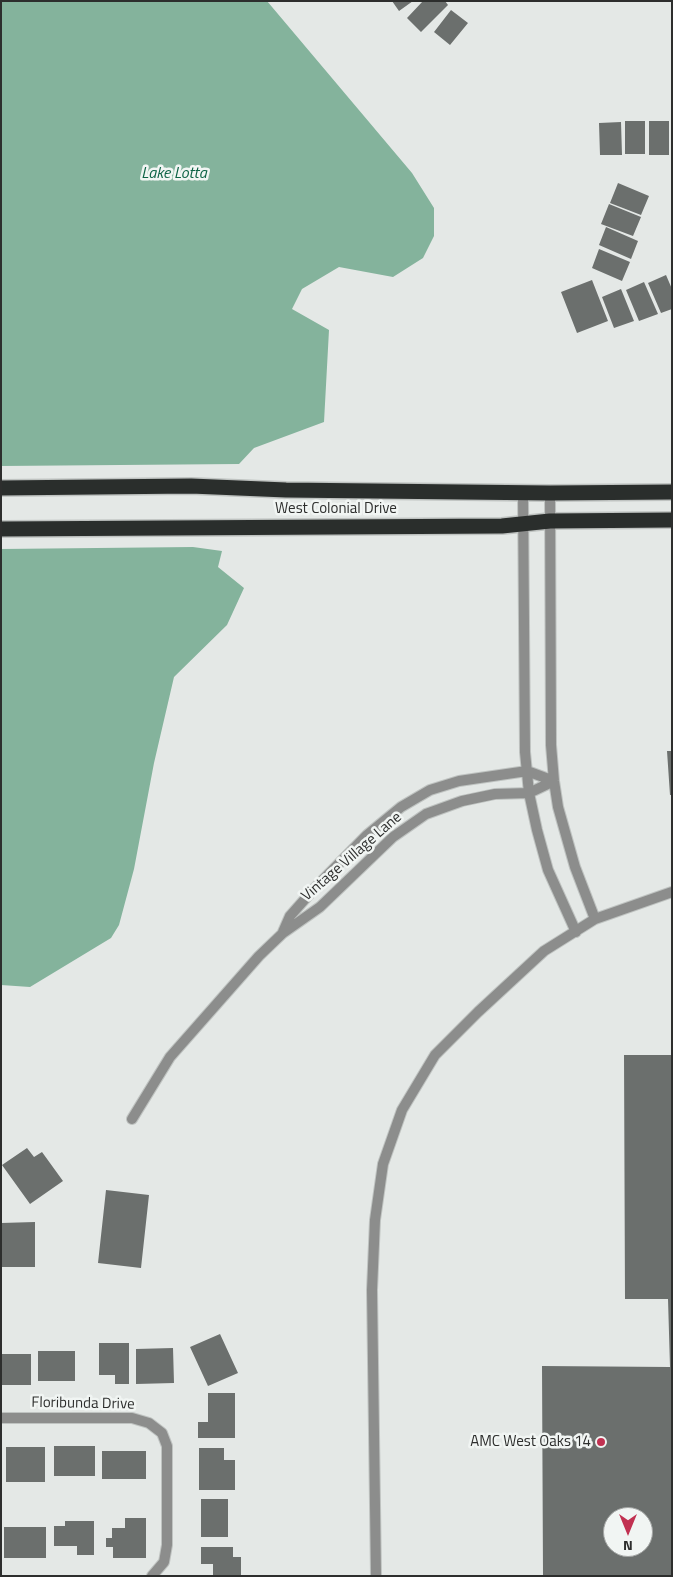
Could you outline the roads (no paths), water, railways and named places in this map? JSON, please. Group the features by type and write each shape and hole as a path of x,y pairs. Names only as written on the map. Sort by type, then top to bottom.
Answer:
{"highway":[{"name":"West Colonial Drive","path":"1,488 191,486 286,490 523,493 672,492"},
{"name":"West Colonial Drive","path":"1,529 492,526 550,521 672,520"}],"street":[{"path":"523,493 525,752 529,793 548,870 576,932"},
{"path":"550,493 551,745 554,781 558,807 575,867 595,919"},
{"path":"527,770 554,781"},
{"name":"Vintage Village Lane","path":"282,933 290,916 313,890 367,835 401,807 430,790 459,781 527,770"},
{"name":"Vintage Village Lane","path":"132,1119 170,1057 259,956 282,933 320,907 394,837 426,814 462,801 486,796 529,793 554,781"},
{"path":"376,1576 372,1290 375,1220 383,1164 402,1110 435,1055 544,951 595,919 672,892"},
{"name":"Floribunda Drive","path":"1,1418 132,1418 149,1423 162,1433 168,1446 168,1545 164,1562 152,1576"}],"water":[{"name":"Lake Lotta","path":"1,1 267,1 412,173 434,208 434,236 423,258 393,277 339,267 302,289 292,309 329,330 324,422 254,448 239,464 1,466"},
{"path":"193,547 222,551 218,567 244,588 227,625 174,677 154,763 134,869 119,925 111,938 30,987 1,985 1,549"}],"place":[{"name":"AMC West Oaks 14","path":"601,1442"}]}
